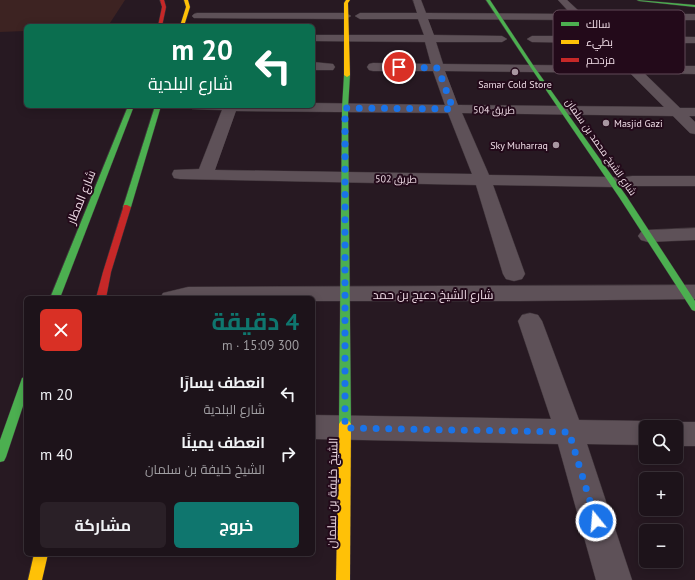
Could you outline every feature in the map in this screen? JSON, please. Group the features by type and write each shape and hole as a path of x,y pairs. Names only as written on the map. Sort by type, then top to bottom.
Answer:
{"street":[{"path":"160,24 164,7 162,0"},
{"path":"183,24 188,6 186,0"},
{"name":"الشيخ خليفة بن سلمان","path":"343,580 345,428 345,108 348,38 346,3 348,0"},
{"name":"شارع الشيخ محمد بن سلمان","path":"487,2 691,297"},
{"path":"635,2 695,6"},
{"path":"635,2 643,10"},
{"path":"548,7 566,4"},
{"path":"418,5 453,109 483,180 514,274"},
{"path":"360,16 418,5 497,17 553,17"},
{"path":"198,16 266,12 346,16"},
{"path":"263,24 266,12"},
{"path":"685,18 695,18"},
{"path":"315,38 502,39"},
{"path":"532,39 553,39"},
{"path":"685,42 695,50"},
{"path":"315,66 329,67"},
{"path":"373,67 553,68"},
{"path":"685,70 695,70"},
{"path":"636,74 695,130"},
{"name":"طريق 504","path":"315,107 695,112"},
{"name":"شارع المطار","path":"56,296 129,108"},
{"path":"101,296 107,272 157,108"},
{"path":"205,174 230,108"},
{"name":"طريق 502","path":"180,174 612,182"},
{"path":"632,181 695,181"},
{"path":"648,236 695,234"},
{"name":"شارع الشيخ دعيج بن حمد","path":"182,296 345,293 691,297"},
{"path":"530,321 569,432 614,580"},
{"path":"0,457 24,387"},
{"path":"315,427 639,433"},
{"path":"683,434 695,434"},
{"path":"35,580 41,556"}],"shaded area":[{"path":"0,0 125,0 109,24 24,24 24,31 0,32"}],"traffic: fast":[{"path":"488,0 533,68 623,197 695,308"},
{"path":"639,0 695,6"},
{"path":"345,424 345,108 347,75"},
{"path":"56,296 130,108"},
{"path":"127,207 157,108"},
{"path":"0,457 24,387"}],"traffic: slow":[{"path":"183,24 188,7 186,0"},
{"path":"347,75 346,3 348,0"},
{"path":"343,580 345,424"},
{"path":"35,580 41,556"}],"traffic: jam":[{"path":"160,24 164,7 162,0"},
{"path":"101,296 107,272 127,207"}],"place":[{"name":"Samar Cold Store","path":"515,72"},
{"name":"Masjid Gazi","path":"606,123"},
{"name":"Sky Muharraq","path":"556,145"}],"route":[{"path":"399,67 438,68 453,109 345,108 345,428 569,432 596,521"}]}
